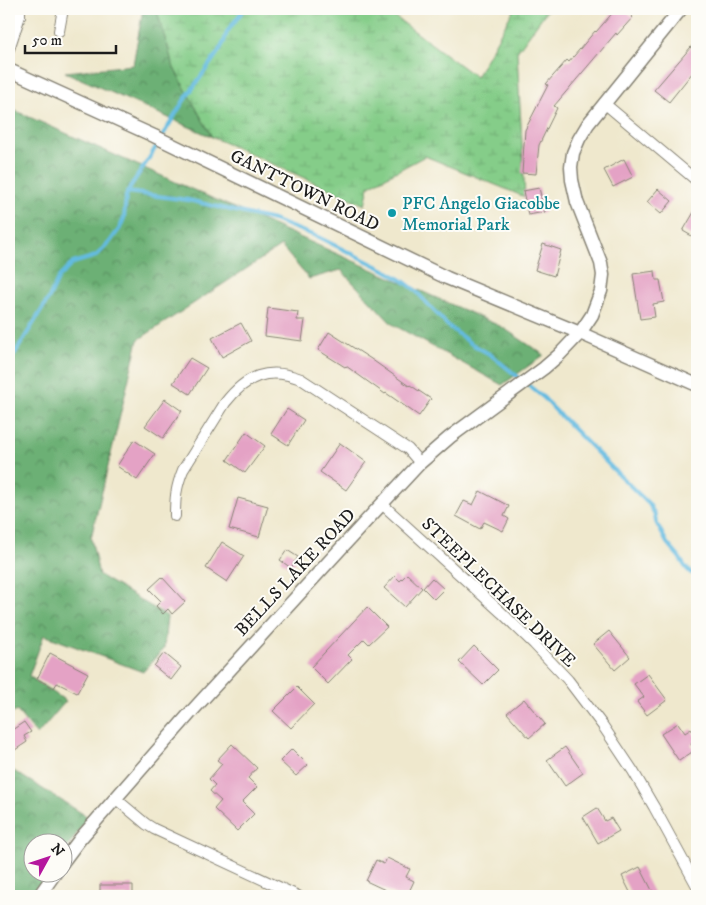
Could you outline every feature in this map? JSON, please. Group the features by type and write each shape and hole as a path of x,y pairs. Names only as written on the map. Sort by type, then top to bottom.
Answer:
{"street":[{"path":"9,49 20,16 20,9"},
{"path":"59,31 63,9"},
{"name":"BELLS LAKE ROAD","path":"72,850 192,711 420,463 450,437 534,376 559,355 580,333 592,315 601,291 603,275 596,248 577,202 572,180 573,153 588,124 681,9"},
{"name":"GANTTOWN ROAD","path":"9,70 154,136 447,278 580,333 697,385"},
{"path":"604,103 697,181"},
{"path":"175,516 175,494 183,470 232,394 248,380 258,375 282,373 301,379 408,449 420,463"},
{"name":"STEEPLECHASE DRIVE","path":"382,504 502,613 568,680 624,756 697,886"},
{"path":"115,798 154,829 298,896"},
{"path":"39,896 49,882"}],"green space":[{"path":"143,9 160,9 157,11 174,68 212,137 65,72 133,65"},
{"path":"160,9 386,9 476,77 514,9 548,9 517,52 525,197 425,156 369,186 365,205 212,137 174,68 157,11"},
{"path":"9,108 502,327 544,355 502,385 392,324 341,270 309,279 281,246 138,340 91,538 99,575 167,616 164,648 143,672 44,635 29,676 66,701 37,735 17,711 9,715"},
{"path":"9,768 88,817 72,841 72,832 22,832 22,882 43,882 33,896 9,896"}],"building":[{"path":"616,9 624,9 633,17 617,35 616,33 554,106 557,108 539,145 536,174 522,173 525,130 548,85 546,84 567,60 569,62"},
{"path":"697,40 697,67 669,102 654,90"},
{"path":"624,159 633,177 613,187 604,170"},
{"path":"539,188 545,212 528,215 523,191"},
{"path":"658,189 672,201 661,214 647,202"},
{"path":"697,207 697,239 683,231"},
{"path":"543,244 561,250 554,276 535,270"},
{"path":"655,271 656,280 660,280 664,302 653,304 655,317 640,319 633,274"},
{"path":"268,308 298,312 297,320 305,320 302,341 265,336"},
{"path":"241,323 251,341 222,357 212,338"},
{"path":"329,332 431,399 419,416 346,366 318,350"},
{"path":"190,358 207,368 190,394 173,383"},
{"path":"165,399 182,411 163,438 145,426"},
{"path":"287,409 304,420 288,445 271,434"},
{"path":"246,432 265,446 245,473 227,460"},
{"path":"134,440 155,454 137,480 117,466"},
{"path":"340,443 366,462 346,490 320,472"},
{"path":"480,491 509,506 504,516 509,519 503,531 484,522 480,529 456,516 464,501 473,505"},
{"path":"238,498 268,506 259,537 229,529"},
{"path":"222,542 244,556 227,582 206,568"},
{"path":"287,550 298,557 291,568 280,560"},
{"path":"407,574 422,588 405,607 384,588 395,576 400,581"},
{"path":"162,577 185,602 172,614 168,609 163,614 156,606 161,601 149,589"},
{"path":"432,578 444,589 434,599 423,588"},
{"path":"367,607 387,627 369,644 364,639 348,655 352,659 328,684 311,667"},
{"path":"609,631 630,657 615,670 593,644"},
{"path":"474,646 498,670 483,685 459,662"},
{"path":"50,653 88,673 77,693 57,683 54,688 37,679"},
{"path":"164,653 181,667 171,680 154,666"},
{"path":"648,674 667,700 647,715 637,702 644,697 634,684"},
{"path":"297,687 314,704 291,728 273,711"},
{"path":"524,699 545,724 529,738 507,713"},
{"path":"24,722 31,732 24,736 27,742 9,754 9,732"},
{"path":"678,723 685,733 691,729 697,738 691,744 695,750 679,761 661,734"},
{"path":"232,744 257,768 248,778 257,787 242,802 254,814 237,831 214,809 221,801 210,791 215,785 209,779 222,764 217,760"},
{"path":"565,747 583,773 565,786 547,760"},
{"path":"292,749 308,765 296,776 280,761"},
{"path":"597,808 605,821 611,818 619,831 598,843 583,817"},
{"path":"387,858 410,869 406,877 414,881 407,896 398,896 366,881 376,860 384,864"},
{"path":"640,867 655,896 632,896 622,876"},
{"path":"100,885 133,885 133,896 100,896"}],"waterway":[{"path":"9,363 49,298 59,277 73,263 96,256 120,228 124,218 126,196 132,184 183,102 219,51 227,32 244,9"},
{"path":"127,192 188,200 273,220 318,237 402,280 414,289 447,325 470,343 491,355 544,398 649,504 667,543 686,568 691,573 697,574"}],"place":[{"name":"PFC Angelo Giacobbe Memorial Park","path":"392,213"}]}
